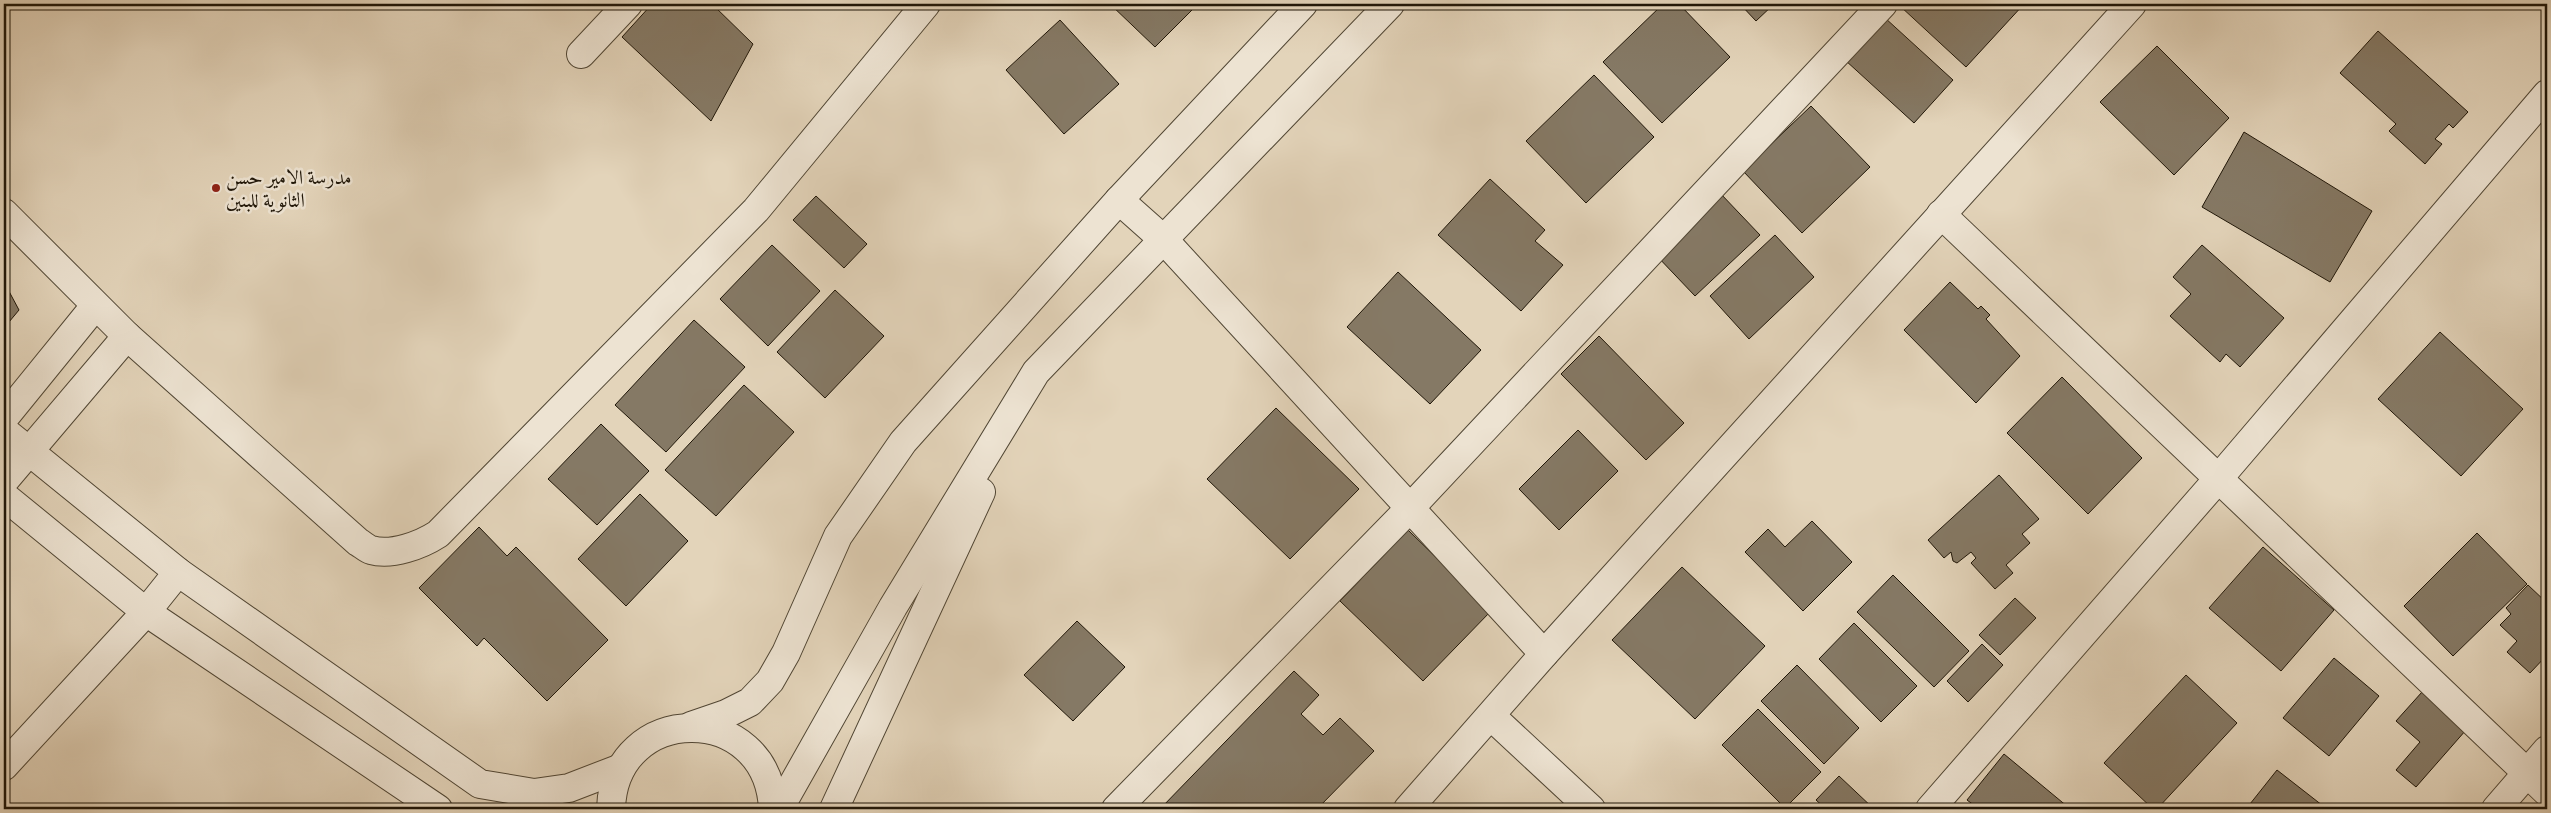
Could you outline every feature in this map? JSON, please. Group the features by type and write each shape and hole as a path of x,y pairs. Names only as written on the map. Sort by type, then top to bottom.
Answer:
{"street":[{"path":"582,54 628,4"},
{"path":"4,213 127,336 370,550 389,551 424,544 438,534 756,210 926,4"},
{"path":"611,809 612,793 621,768 639,746 663,731 691,726 726,714 750,702 770,681 786,653 838,536 903,442 1119,200 1303,4"},
{"path":"780,809 893,607 1036,372 1390,4"},
{"path":"1116,809 1411,508 1883,4"},
{"path":"1408,809 1544,654 2132,4"},
{"path":"1930,809 2218,479 2547,94"},
{"path":"1119,200 1164,240 1544,654"},
{"path":"1941,214 2218,479 2529,772 2547,792"},
{"path":"4,418 95,306"},
{"path":"4,481 127,336"},
{"path":"834,809 1036,372"},
{"path":"4,431 178,572 480,784 534,793 569,788 621,768"},
{"path":"4,496 146,612 438,809"},
{"path":"4,766 146,612 178,572"},
{"path":"1491,716 1591,809"},
{"path":"691,726 719,731 743,744 762,765 772,791 773,809"},
{"path":"2496,809 2547,750"}],"building":[{"path":"652,4 712,4 753,44 711,121 622,37"},
{"path":"1110,4 1198,4 1155,47"},
{"path":"1663,4 1679,4 1730,57 1662,123 1603,62"},
{"path":"1740,4 1774,4 1756,21"},
{"path":"1902,4 2024,4 1966,67 1900,6"},
{"path":"1884,17 1953,80 1914,123 1845,60"},
{"path":"1060,20 1119,84 1064,134 1006,70"},
{"path":"2378,31 2468,112 2453,128 2449,124 2435,139 2442,144 2425,164 2389,131 2396,124 2340,73"},
{"path":"2157,46 2229,118 2174,175 2100,102"},
{"path":"1594,75 1654,137 1586,203 1526,141"},
{"path":"1811,106 1870,167 1802,233 1743,171"},
{"path":"2244,132 2372,211 2330,282 2202,207"},
{"path":"1490,179 1545,230 1535,241 1563,265 1521,311 1438,235"},
{"path":"1720,193 1760,235 1695,296 1655,254"},
{"path":"816,196 867,244 844,268 793,220"},
{"path":"1775,235 1814,277 1749,339 1710,296"},
{"path":"772,245 820,291 768,346 720,299"},
{"path":"2202,245 2284,318 2240,367 2226,354 2220,362 2170,316 2191,294 2173,277"},
{"path":"1398,272 1481,350 1430,404 1347,327"},
{"path":"4,282 19,310 4,328"},
{"path":"1950,282 1978,309 1981,306 1990,315 1986,319 2020,356 1976,403 1904,330"},
{"path":"835,290 884,336 825,398 777,352"},
{"path":"694,320 745,367 666,452 615,405"},
{"path":"2440,332 2523,409 2461,476 2378,399"},
{"path":"1599,336 1684,423 1646,460 1561,374"},
{"path":"2062,377 2142,458 2088,514 2007,433"},
{"path":"744,385 794,432 716,516 665,470"},
{"path":"1276,408 1359,489 1290,559 1207,479"},
{"path":"601,424 649,471 597,525 548,479"},
{"path":"1578,430 1618,471 1559,530 1519,489"},
{"path":"1999,475 2039,519 2022,534 2030,543 2006,565 2013,573 1995,589 1971,563 1976,558 1971,552 1957,563 1953,561 1951,552 1944,558 1928,540"},
{"path":"640,494 688,541 626,606 578,559"},
{"path":"1812,521 1852,562 1803,611 1745,552 1768,529 1785,547"},
{"path":"479,527 507,556 516,547 608,640 547,701 484,638 477,646 419,588"},
{"path":"1408,530 1491,611 1423,681 1340,601"},
{"path":"2477,533 2527,584 2453,656 2404,606"},
{"path":"2263,547 2334,610 2281,671 2209,608"},
{"path":"1682,567 1765,646 1695,719 1612,640"},
{"path":"1893,575 1969,651 1934,687 1857,612"},
{"path":"2528,585 2547,603 2547,655 2530,673 2507,652 2517,641 2500,625 2511,614 2506,608"},
{"path":"2015,598 2036,618 2000,655 1979,635"},
{"path":"1077,621 1125,667 1073,721 1024,675"},
{"path":"1854,623 1917,686 1881,722 1819,659"},
{"path":"1982,644 2003,665 1968,702 1947,681"},
{"path":"2334,658 2379,696 2329,756 2283,718"},
{"path":"1797,665 1859,728 1824,764 1761,701"},
{"path":"1294,671 1319,695 1301,714 1323,735 1340,718 1374,751 1317,809 1160,809"},
{"path":"2186,675 2237,723 2157,809 2153,809 2104,763"},
{"path":"2422,692 2466,730 2416,787 2396,770 2420,742 2396,721"},
{"path":"1758,709 1821,772 1785,808 1722,745"},
{"path":"2004,754 2068,807 2067,809 1979,809 1967,800"},
{"path":"2277,770 2327,809 2246,809"},
{"path":"1839,776 1874,809 1826,809 1816,800"}],"place":[{"name":"مدرسة الامير حسن الثانوية للبنين","path":"216,188"}]}
